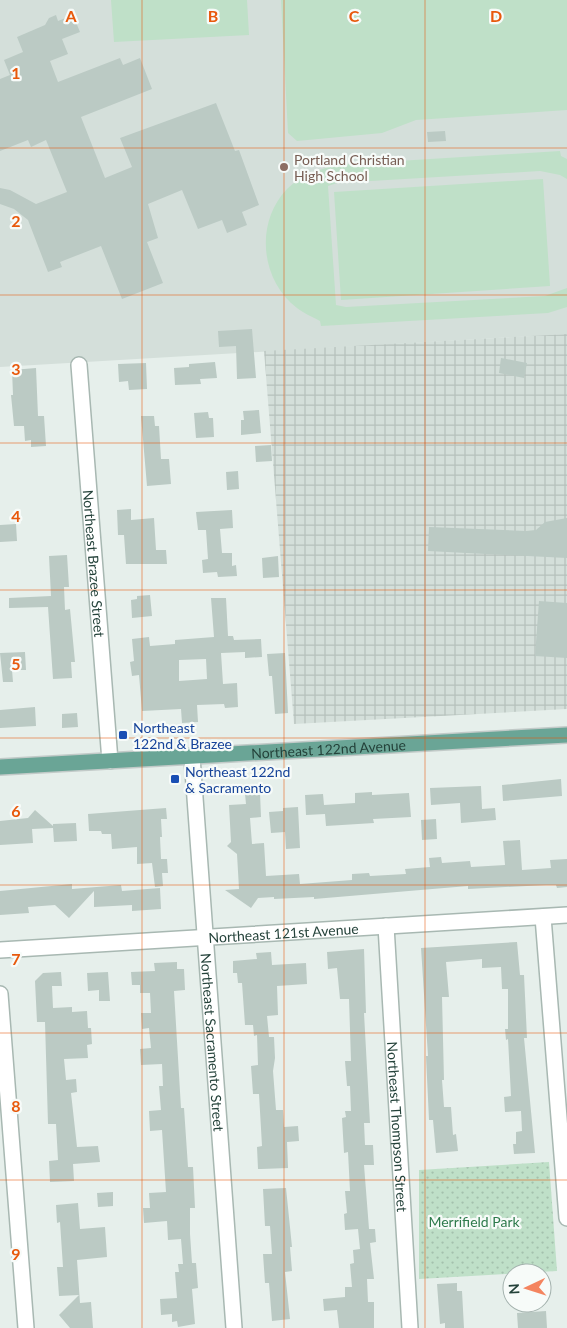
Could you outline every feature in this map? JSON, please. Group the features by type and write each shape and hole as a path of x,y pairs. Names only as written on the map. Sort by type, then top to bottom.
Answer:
{"main road":[{"name":"Northeast 122nd Avenue","path":"0,767 567,735"}],"street":[{"name":"Northeast Brazee Street","path":"79,365 110,761"},
{"name":"Northeast Sacramento Street","path":"192,757 234,1328"},
{"name":"Northeast 121st Avenue","path":"0,950 567,915"},
{"path":"543,916 567,1218"},
{"name":"Northeast Thompson Street","path":"386,926 410,1328"},
{"path":"0,994 26,1328"}],"shaded area":[{"name":"Portland Christian High School","path":"0,0 567,0 567,334 0,367"},
{"path":"567,334 567,709 294,724 264,351"}],"green space":[{"path":"111,0 247,0 249,35 114,42"},
{"path":"281,0 567,0 567,110 416,120 382,133 297,141 288,133"},
{"path":"560,151 561,156 567,159 567,179 560,175 540,171 337,183 328,186 336,305 346,307 545,296 567,288 567,307 548,313 321,326 320,321 299,310 285,296 275,282 269,267 266,250 266,234 270,218 277,202 287,189 309,174 334,165"},
{"path":"543,179 550,286 341,300 334,192"},
{"name":"Merrifield Park","path":"549,1162 557,1271 552,1271 552,1263 502,1263 502,1274 419,1279 419,1170"}],"building":[{"path":"56,15 58,21 73,15 80,32 62,39 68,54 50,61 58,82 120,58 123,65 140,58 152,89 81,117 105,178 132,167 120,138 216,103 235,151 239,150 259,205 242,212 247,225 227,233 222,220 198,229 182,190 148,204 158,238 147,242 163,283 122,299 101,246 60,262 62,267 48,272 28,220 14,209 0,204 0,188 10,190 36,204 67,192 46,140 31,147 28,140 0,151 0,79 10,75 4,60 23,52 17,37 45,25 49,18"},
{"path":"445,131 446,141 428,142 427,132"},
{"path":"252,329 256,378 237,379 236,346 219,347 218,331"},
{"path":"501,358 527,363 524,378 499,373"},
{"path":"215,362 217,378 200,379 201,384 175,385 174,368 189,367 189,364"},
{"path":"146,363 147,389 129,390 128,381 119,382 118,364"},
{"path":"36,368 38,416 44,416 46,446 31,447 31,440 25,441 24,426 14,426 11,395 13,395 12,370"},
{"path":"259,410 261,433 241,435 241,420 244,420 243,411"},
{"path":"208,412 209,418 213,418 214,437 196,438 194,413"},
{"path":"141,416 154,416 155,426 159,426 161,459 169,459 171,484 147,486"},
{"path":"271,445 272,461 256,462 255,446"},
{"path":"238,471 239,489 227,490 226,472"},
{"path":"131,509 131,520 154,518 156,550 166,550 167,564 126,564 124,535 118,535 117,510"},
{"path":"232,510 233,528 220,529 222,553 232,553 232,566 236,565 237,576 218,577 217,572 203,573 202,560 208,559 206,530 198,530 196,512"},
{"path":"567,518 567,558 428,551 429,527 526,531 536,530 545,522"},
{"path":"16,524 17,541 0,542 0,525"},
{"path":"67,555 69,587 64,587 65,610 70,609 75,662 71,662 72,678 53,679 48,607 9,608 9,598 51,596 49,556"},
{"path":"278,556 279,577 263,578 262,558"},
{"path":"150,595 152,616 132,618 131,600 137,599 137,596"},
{"path":"211,598 226,598 228,636 233,636 234,640 261,639 262,657 245,658 245,652 221,653 223,684 237,683 238,707 225,708 224,704 197,705 198,722 182,723 181,709 142,711 139,675 132,676 130,662 134,661 132,639 149,637 150,646 175,644 175,640 214,637","holes":["206,659 207,679 179,681 179,660"]},
{"path":"539,601 567,603 567,658 535,656"},
{"path":"25,652 26,670 12,670 13,682 3,682 0,653"},
{"path":"285,653 288,713 275,714 272,676 269,676 267,654"},
{"path":"35,707 36,726 0,728 0,710"},
{"path":"77,713 78,727 62,728 62,714"},
{"path":"561,779 562,796 503,801 502,785"},
{"path":"481,786 482,809 495,808 496,820 461,823 460,803 431,805 430,788"},
{"path":"372,792 372,795 409,793 411,817 373,819 374,823 326,826 325,814 306,815 305,795 323,794 324,805 355,803 355,793"},
{"path":"260,793 261,817 250,818 252,844 264,843 266,876 299,874 300,884 352,880 352,874 369,873 370,876 406,874 405,869 430,867 429,858 441,857 442,863 470,861 471,867 505,865 503,841 520,840 522,870 551,868 550,860 567,859 567,887 557,888 556,885 546,885 468,889 468,886 314,899 314,897 258,898 251,908 225,890 239,889 237,854 227,846 231,842 229,805 246,804 245,794"},
{"path":"298,807 300,848 286,849 285,832 271,833 269,812 283,811 283,808"},
{"path":"166,808 167,819 161,819 162,837 160,837 161,859 167,859 168,873 162,873 163,886 155,887 152,863 137,864 137,847 112,849 111,834 102,834 101,831 89,831 88,814"},
{"path":"35,810 53,826 53,824 76,823 77,841 54,842 53,828 32,829 33,843 0,845 0,821 28,818"},
{"path":"436,819 437,839 422,840 421,820"},
{"path":"72,884 72,889 121,885 122,891 160,888 161,909 132,911 132,905 94,907 94,891 69,918 55,905 28,907 29,913 0,915 0,891"},
{"path":"517,942 520,975 524,975 527,1038 524,1038 535,1153 514,1154 513,1144 516,1144 516,1132 522,1131 521,1111 505,1112 504,1097 511,1096 508,1039 506,1040 505,1029 508,1029 508,989 502,989 501,967 482,968 482,959 446,962 449,997 442,997 444,1080 442,1080 444,1107 451,1107 453,1135 456,1134 458,1151 436,1153 433,1120 429,1120 426,1056 428,1056 421,948"},
{"path":"364,949 366,1013 364,1013 370,1123 364,1123 365,1145 373,1145 374,1165 364,1165 369,1229 375,1229 376,1242 370,1243 374,1279 367,1279 368,1302 374,1302 374,1328 339,1328 337,1310 324,1311 323,1299 345,1297 345,1287 352,1287 350,1264 354,1263 353,1250 360,1249 358,1229 345,1230 344,1214 347,1213 345,1191 350,1191 348,1152 344,1153 342,1118 346,1117 345,1111 351,1111 350,1086 347,1086 345,1061 351,1061 349,999 340,999 337,968 328,969 327,952"},
{"path":"271,952 272,965 306,963 307,984 277,986 278,1015 267,1016 269,1037 274,1037 275,1058 273,1071 276,1110 283,1110 284,1127 298,1126 299,1141 287,1142 288,1168 258,1169 257,1147 262,1146 259,1094 253,1094 251,1066 258,1065 257,1035 254,1036 253,1025 245,1025 242,983 238,983 237,973 233,973 233,961 257,959 256,953"},
{"path":"177,962 177,969 184,969 185,990 174,991 181,1108 184,1108 188,1167 193,1167 195,1208 190,1208 190,1234 192,1263 196,1263 198,1288 192,1289 195,1324 178,1327 177,1321 172,1322 172,1314 161,1315 160,1299 177,1298 175,1272 179,1272 178,1264 183,1264 181,1239 168,1240 167,1221 144,1223 143,1208 150,1208 149,1193 166,1192 162,1130 150,1131 149,1111 161,1110 159,1086 163,1086 162,1064 141,1065 140,1049 151,1048 149,1028 142,1029 141,1013 151,1013 150,993 140,993 140,985 132,985 131,972 155,971 154,963"},
{"path":"61,972 62,986 52,986 53,1008 72,1007 72,1012 87,1011 88,1028 91,1028 92,1044 87,1045 88,1058 64,1059 66,1080 76,1079 77,1092 71,1093 77,1147 98,1146 100,1162 73,1164 74,1181 50,1182 49,1161 58,1160 56,1124 48,1124 45,1022 37,1022 35,981 43,973"},
{"path":"108,972 110,1001 99,1001 99,990 88,991 87,973"},
{"path":"286,1188 292,1247 290,1247 292,1271 285,1272 290,1319 272,1321 269,1283 265,1283 263,1254 272,1254 270,1226 265,1226 263,1189"},
{"path":"113,1192 113,1206 98,1207 97,1193"},
{"path":"78,1203 80,1229 105,1227 107,1257 77,1260 80,1303 91,1302 93,1328 70,1328 59,1315 79,1295 59,1296 57,1267 63,1267 60,1222 57,1223 56,1205"},
{"path":"457,1283 457,1291 462,1291 464,1328 445,1328 445,1323 440,1324 437,1284"},
{"path":"517,1313 546,1313 547,1328 518,1328"}],"place":[{"name":"Portland Christian High School","path":"284,167"},
{"name":"Northeast 122nd & Brazee","path":"123,735"},
{"name":"Northeast 122nd & Sacramento","path":"175,779"}]}
